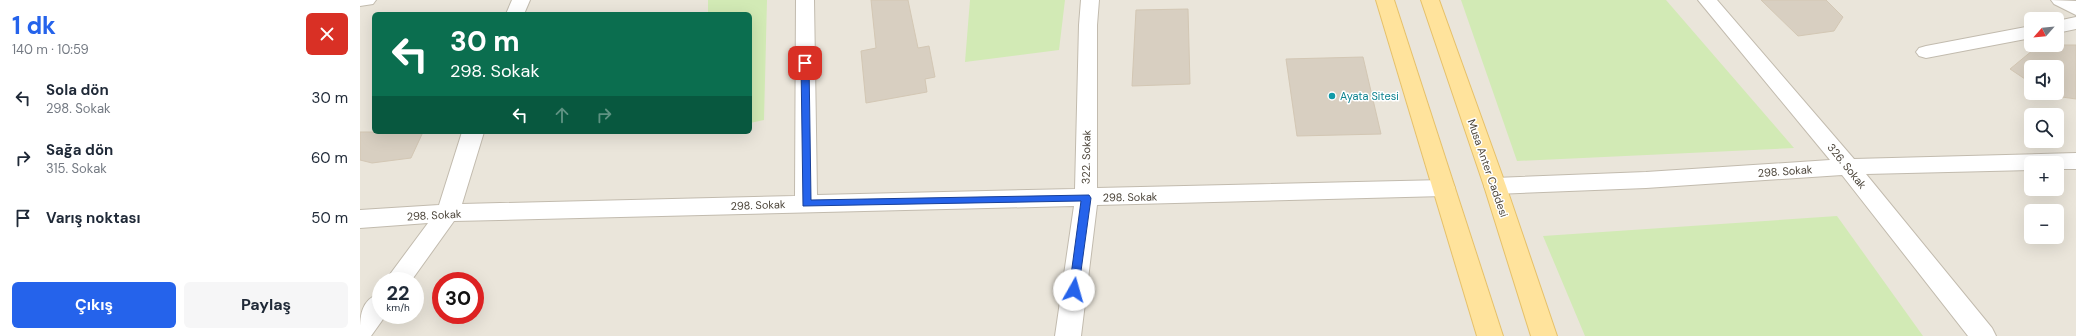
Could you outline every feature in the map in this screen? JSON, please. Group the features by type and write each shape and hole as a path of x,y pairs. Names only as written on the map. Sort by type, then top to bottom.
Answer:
{"main road":[{"path":"1385,0 1490,336"},
{"name":"Musa Anter Caddesi","path":"1430,0 1495,186 1544,336"}],"street":[{"path":"360,1 367,0"},
{"path":"516,12 521,0"},
{"path":"805,0 806,204"},
{"name":"322. Sokak","path":"1068,336 1086,198 1088,25 1090,0"},
{"name":"326. Sokak","path":"1707,0 1848,167 1983,336"},
{"path":"2060,0 2076,9"},
{"path":"2064,26 2076,23"},
{"path":"1926,52 2024,33"},
{"path":"404,272 448,213 472,134"},
{"name":"298. Sokak","path":"1495,186 1646,180 1848,167 2076,161"},
{"name":"298. Sokak","path":"360,219 448,213 1444,188"},
{"path":"360,331 372,315"}],"shaded area":[{"path":"360,0 2076,0 2076,336 360,336"}],"green space":[{"path":"708,0 767,0 764,120 752,123 752,12 708,12"},
{"path":"970,0 1065,0 1059,50 965,62"},
{"path":"1461,0 1666,0 1794,148 1517,161"},
{"path":"1837,216 1923,336 1585,336 1543,236"}],"building":[{"path":"871,0 908,0 918,48 929,46 935,77 925,79 927,92 866,103 861,51 876,48"},
{"path":"1761,0 1826,0 1843,17 1834,31 1798,36"},
{"path":"1188,9 1190,84 1132,86 1136,10"},
{"path":"2064,45 2076,45 2076,99 2064,97 2064,60 2024,60 2024,78 2010,69 2031,52 2064,52"},
{"name":"Ayata Sitesi","path":"1363,57 1381,134 1297,136 1286,59"},
{"path":"360,132 372,132 372,134 422,134 411,158 372,163 360,160"}],"place":[{"name":"Ayata Sitesi","path":"1332,96"}],"route":[{"path":"805,63 806,204 1086,198 1074,290"}]}
